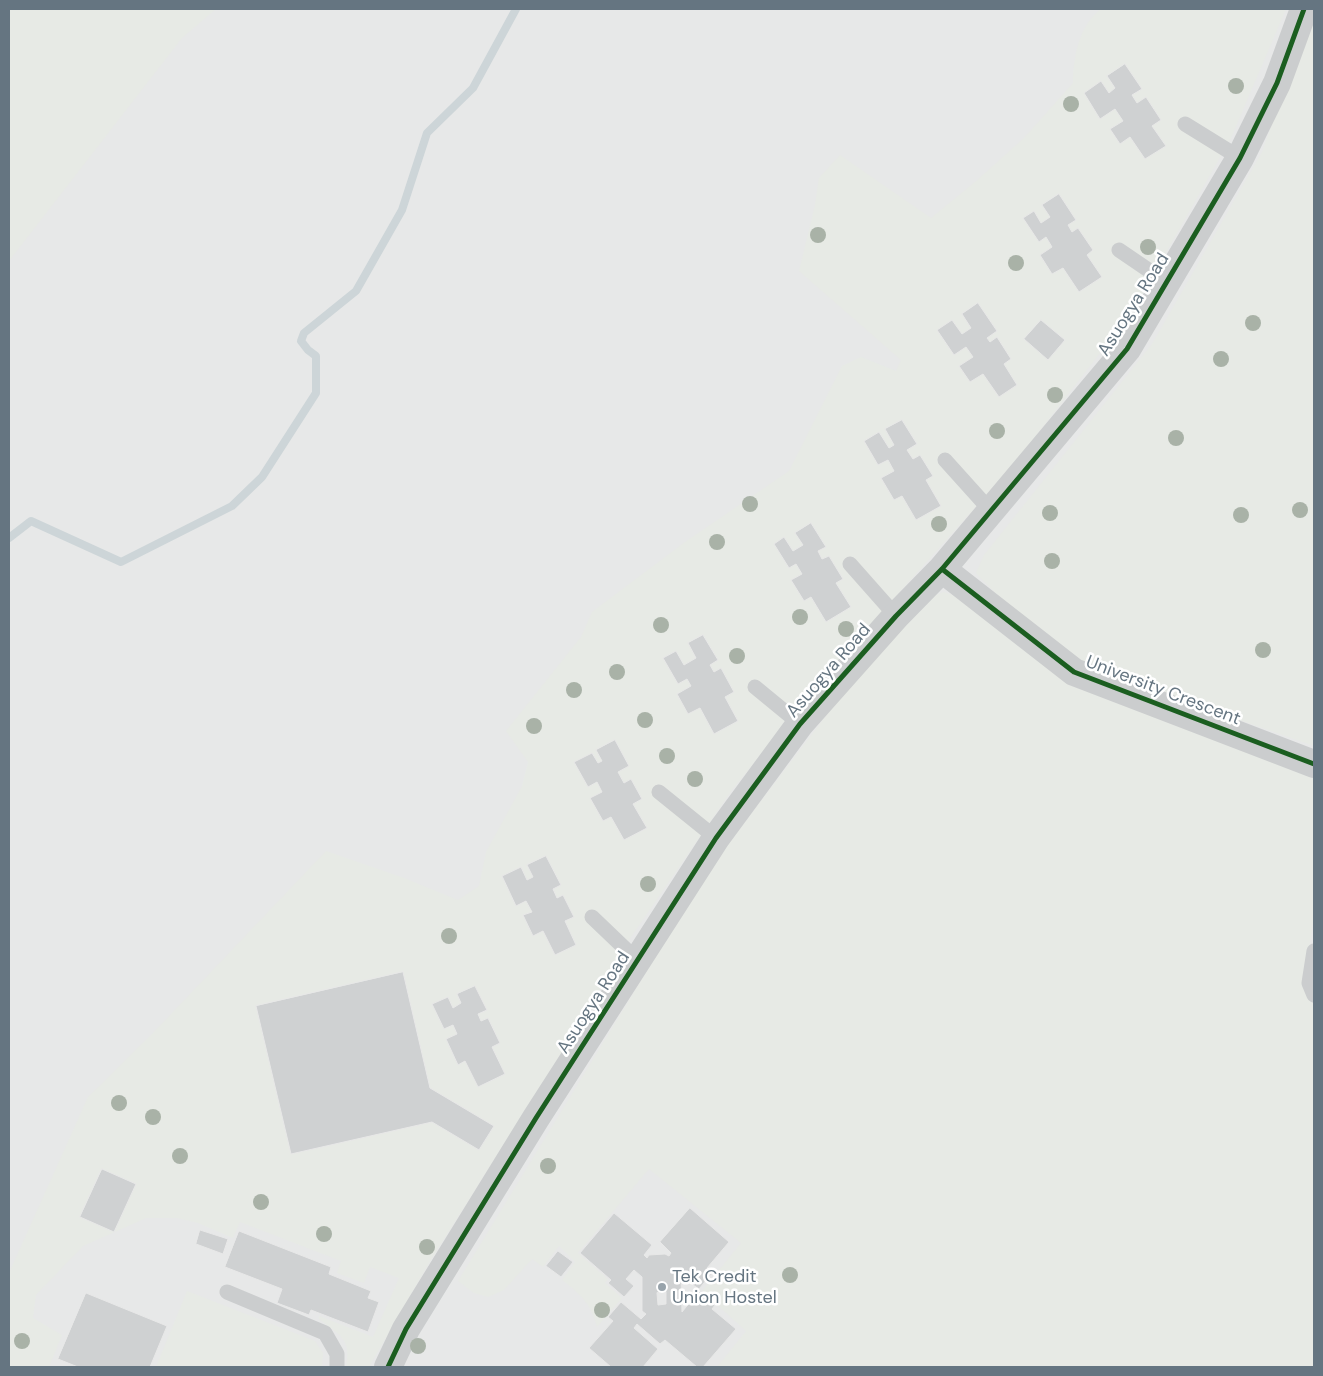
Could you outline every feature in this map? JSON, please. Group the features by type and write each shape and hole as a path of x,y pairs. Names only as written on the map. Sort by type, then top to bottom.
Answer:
{"street":[{"name":"Asuogya Road","path":"388,1367 406,1329 536,1118 716,838 800,724 896,616 942,569 1128,349 1240,158 1277,83 1304,9"},
{"name":"University Crescent","path":"942,569 1074,672 1314,764"}],"lane":[{"path":"1185,124 1240,158"},
{"path":"1119,250 1166,282"},
{"path":"945,460 990,510"},
{"path":"850,564 896,616"},
{"path":"755,687 800,724"},
{"path":"659,792 716,838"},
{"path":"592,917 638,961"},
{"path":"1314,951 1309,983 1314,995"},
{"path":"227,1292 325,1333 337,1354 337,1367"}],"shaded area":[{"path":"9,9 1314,9 1314,1367 9,1367"},
{"path":"9,9 216,9 182,38 9,261"},
{"path":"1101,9 1286,9 1231,138 1134,309 1015,463 823,678 732,790 629,940 577,1029 432,1258 369,1367 346,1367 347,1350 345,1343 338,1334 319,1319 319,1316 373,1337 399,1278 370,1267 364,1283 337,1273 341,1261 240,1222 233,1238 198,1223 177,1218 146,1218 83,1246 36,1295 33,1318 62,1335 49,1367 9,1367 9,1273 88,1097 152,1034 326,851 404,878 458,900 479,886 486,852 522,786 528,762 506,731 581,637 592,612 685,542 789,471 842,366 861,357 896,371 901,360 799,271 815,205 819,178 840,155 931,218 1024,138 1073,83 1074,63 1082,33 1093,16"},
{"path":"1312,9 1314,9 1314,746 1148,688 1078,659 997,595 976,573 984,555 1152,344 1262,152"},
{"path":"944,592 959,597 979,610 1069,685 1314,773 1314,916 1305,975 1314,956 1314,1367 717,1367 746,1331 702,1291 741,1243 649,1169 578,1253 608,1279 605,1283 622,1298 597,1327 592,1312 584,1300 562,1280 575,1262 559,1246 543,1267 532,1259 504,1290 488,1297 474,1293 458,1281 709,869 845,691 932,596"},
{"path":"187,1291 315,1341 323,1353 322,1367 156,1367"}],"building":[{"path":"1125,64 1142,89 1132,95 1137,103 1146,97 1161,120 1152,126 1166,146 1145,159 1130,137 1120,144 1110,129 1123,121 1115,109 1100,119 1084,93 1101,81 1109,93 1115,88 1107,76"},
{"path":"1059,194 1076,220 1068,225 1072,232 1078,228 1093,250 1087,255 1102,277 1079,292 1063,268 1052,274 1040,255 1052,247 1046,237 1039,242 1023,218 1034,211 1041,223 1050,217 1042,205"},
{"path":"978,303 997,331 987,338 990,342 997,337 1011,359 1004,364 1017,385 999,397 983,374 970,382 959,366 973,357 966,347 954,355 937,330 952,320 962,334 971,328 962,314"},
{"path":"1041,320 1065,340 1048,360 1024,339"},
{"path":"902,420 917,444 907,450 913,459 920,455 933,476 926,480 941,506 916,520 902,496 894,500 881,478 894,471 888,460 878,465 864,441 879,432 889,448 894,445 885,429"},
{"path":"811,523 826,547 818,551 822,559 829,556 843,579 836,583 851,607 826,622 811,597 804,601 791,580 802,574 796,564 789,568 774,544 784,537 793,551 803,545 795,533"},
{"path":"703,635 718,660 710,665 714,672 721,668 734,692 725,697 738,721 714,734 700,708 688,714 677,694 691,686 687,679 678,684 663,658 676,651 684,665 696,658 688,643"},
{"path":"615,740 629,766 618,772 624,783 631,779 642,799 633,804 647,828 624,840 611,817 603,821 590,798 602,792 597,782 588,787 574,762 592,753 598,763 602,761 596,750"},
{"path":"546,856 561,885 553,889 557,898 563,895 574,917 565,921 576,945 555,955 543,931 533,936 523,915 532,912 526,901 516,906 502,876 521,867 527,880 533,877 527,865"},
{"path":"403,972 430,1088 494,1126 479,1150 432,1122 291,1154 256,1006"},
{"path":"475,986 487,1010 478,1014 481,1021 488,1018 500,1043 492,1047 505,1074 478,1087 465,1061 458,1065 446,1039 457,1034 453,1025 444,1029 432,1004 448,997 453,1008 461,1003 457,994"},
{"path":"102,1169 136,1184 114,1232 80,1217"},
{"name":"Tek Credit Union Hostel","path":"690,1208 729,1242 707,1268 713,1272 699,1289 681,1277 682,1312 699,1291 715,1305 712,1309 736,1329 703,1367 697,1367 665,1340 660,1344 637,1324 634,1328 658,1349 643,1367 611,1367 589,1348 613,1321 608,1317 621,1302 641,1319 646,1314 642,1311 642,1277 634,1270 626,1279 634,1286 624,1297 608,1283 611,1280 580,1253 614,1213 652,1245 644,1255 647,1258 649,1255 665,1254 669,1256 671,1253 660,1242","holes":["666,1292 666,1304 658,1305 657,1293"]},
{"path":"200,1230 228,1239 223,1254 196,1244"},
{"path":"239,1231 331,1267 329,1274 371,1291 368,1298 379,1302 368,1332 311,1310 309,1315 277,1303 282,1289 225,1267"},
{"path":"558,1251 573,1262 561,1277 546,1266"},
{"path":"86,1293 167,1326 150,1367 78,1367 58,1359"}],"waterway":[{"path":"9,538 31,521 121,562 232,506 262,477 316,393 316,356 301,341 304,333 356,291 402,210 427,133 473,88 516,9"}],"cycle path":[{"path":"388,1367 406,1329 536,1118 716,838 800,724 896,616 942,569 1127,349 1240,158 1277,83 1304,9"},
{"path":"942,569 1074,672 1314,764"}],"place":[{"name":"Tek Credit Union Hostel","path":"662,1287"}]}
